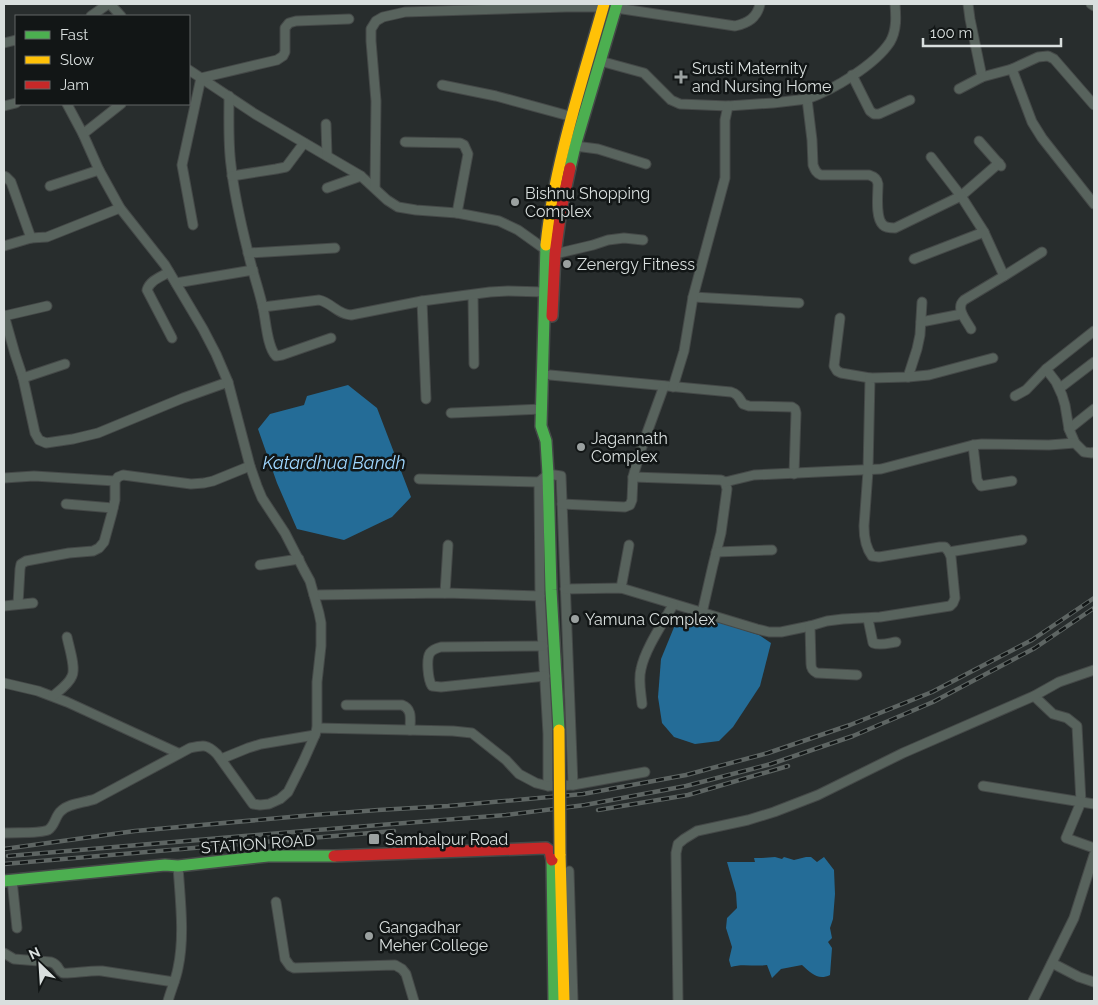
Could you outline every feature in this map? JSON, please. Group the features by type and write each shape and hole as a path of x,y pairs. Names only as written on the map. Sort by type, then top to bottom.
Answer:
{"main road":[{"path":"564,1001 559,730 551,590 548,474 546,441 541,426 545,292 550,252 575,146 600,62 610,6"},
{"path":"546,441 550,426 550,219 557,179 573,117 610,6"},
{"name":"STATION ROAD","path":"8,880 165,865 178,866 268,856 343,856 546,848 552,852 553,868 554,1001"}],"street":[{"path":"92,15 109,4 120,15"},
{"path":"375,188 376,101 371,29 376,21 383,17 405,12 610,6 735,26 752,19 760,4"},
{"path":"600,62 644,73 671,100 680,104 728,106 773,103 807,98 819,94 852,75 876,57 890,41 894,30 895,4"},
{"path":"968,4 982,77"},
{"path":"1090,4 1094,6"},
{"path":"202,78 278,60 285,52 285,28 289,23 296,21 349,19"},
{"path":"959,89 982,77 1012,69 1038,57 1048,56 1054,58 1094,106"},
{"path":"1012,69 1032,122 1042,138 1094,204"},
{"path":"190,71 255,114 361,176 398,207 457,213 499,221 518,230 550,252 593,245 608,240 624,238 643,240"},
{"path":"852,75 870,110 874,114 879,114 910,100"},
{"path":"193,225 182,165 202,78"},
{"path":"442,85 496,96 573,117"},
{"path":"229,96 232,176 248,253 263,307 270,346 276,356 331,338"},
{"path":"807,98 813,165 817,174 869,175 875,177 878,181 878,214 883,225 889,228 895,228 961,196 1000,164 979,141"},
{"path":"4,833 49,829 56,816 66,807 86,802 102,795 178,753 200,746 210,748 221,759 253,804 269,804 280,799 288,792 316,731 317,682 322,636 320,613 310,581 285,533 262,498 250,466 228,382 216,354 165,265 120,208 68,105"},
{"path":"83,134 120,105"},
{"path":"562,504 625,507 630,505 640,452 684,351 694,297 725,178 725,120 728,106"},
{"path":"326,124 327,156"},
{"path":"405,142 460,143 464,145 468,154 457,213"},
{"path":"232,176 286,166 304,143"},
{"path":"575,146 598,149 646,164"},
{"path":"931,157 961,196 984,232 1004,276"},
{"path":"50,186 99,170"},
{"path":"4,176 11,182 31,238"},
{"path":"327,188 361,176"},
{"path":"4,246 31,238 48,237 120,208"},
{"path":"914,259 984,232"},
{"path":"248,253 335,248"},
{"path":"971,329 962,314 960,303 1042,252"},
{"path":"176,283 253,270"},
{"path":"169,272 153,281 147,290 172,338"},
{"path":"263,307 319,300 329,304 339,312 351,315 422,301 508,291 545,292"},
{"path":"473,295 474,364"},
{"path":"694,297 799,303"},
{"path":"422,301 426,399"},
{"path":"908,378 917,349 922,302"},
{"path":"47,306 4,315 23,378 35,433 39,440 46,443 98,433 183,398 228,382"},
{"path":"921,322 962,314"},
{"path":"840,318 834,366 836,371 841,373 870,378 908,378 930,375 993,358"},
{"path":"1015,396 1030,386 1046,369 1094,331"},
{"path":"1060,388 1094,362"},
{"path":"23,378 65,364"},
{"path":"1046,369 1060,388 1066,405 1069,429 1075,443 1084,452 1094,452"},
{"path":"550,375 730,392 736,393 743,404 749,406 792,407 796,413 794,474"},
{"path":"565,589 621,588 757,630 769,632 780,632 827,621 868,619 950,606 954,598 951,557 945,547 879,557 872,556 868,551 864,534 868,471 870,378"},
{"path":"451,413 542,409"},
{"path":"1069,429 1094,409"},
{"path":"634,477 721,480 725,482 754,475 868,471 894,467 974,445 1049,446 1075,443"},
{"path":"974,445 977,480 980,486 1012,481"},
{"path":"18,604 21,564 26,561 69,553 92,551 99,548 104,542 115,500 115,481 118,477 123,475 192,484 204,483 250,466"},
{"path":"419,479 538,482 548,474 561,476 573,785"},
{"path":"4,478 34,476 115,481"},
{"path":"538,482 540,596 548,734 548,786"},
{"path":"702,613 721,533 727,489 725,482"},
{"path":"66,504 113,508"},
{"path":"949,552 1022,540"},
{"path":"621,588 629,545"},
{"path":"444,593 448,546"},
{"path":"716,552 772,550"},
{"path":"260,566 298,559"},
{"path":"314,595 444,593 540,596"},
{"path":"4,606 33,603"},
{"path":"642,704 639,679 640,669 673,604"},
{"path":"868,619 874,643 877,645 896,642"},
{"path":"810,626 811,667 814,671 817,673 857,675"},
{"path":"53,696 73,675 67,637"},
{"path":"543,646 442,647 434,649 428,658 429,682 432,686 441,687 545,676"},
{"path":"678,1001 676,853 678,844 684,839 697,831 757,818 818,795 903,752 1034,696 1059,682 1094,670"},
{"path":"4,683 53,696 178,753"},
{"path":"1034,696 1053,714 1067,718 1077,726 1081,802 1066,838 1094,848"},
{"path":"346,704 406,706 410,716 410,730"},
{"path":"221,759 260,744 316,731 453,731 472,733 506,760 519,774 548,786 573,785 645,772"},
{"path":"984,786 1094,804"},
{"path":"1033,1001 1074,918 1094,855"},
{"path":"168,1001 180,959 182,930 178,866"},
{"path":"569,871 574,1001"},
{"path":"8,880 17,928"},
{"path":"276,902 285,959 290,966 294,968 395,965 406,974 414,1001"},
{"path":"4,952 14,959 51,962 56,964 66,974 93,970 174,982"},
{"path":"1052,963 1079,977 1094,982"}],"water":[{"name":"Katardhua Bandh","path":"348,385 377,408 411,497 392,517 344,540 297,529 277,483 258,429 270,414 304,405 307,396"},
{"path":"690,613 759,635 771,643 760,686 733,727 719,741 695,744 674,737 662,723 658,697 661,659 677,620"},
{"path":"775,857 794,860 811,857 817,862 824,857 834,870 835,894 833,919 830,928 832,938 828,942 832,948 830,975 826,977 818,977 802,965 781,969 772,978 767,965 731,967 729,960 732,947 726,928 727,918 737,908 736,893 727,862 755,862 754,858"}],"railway":[{"path":"4,849 135,831 583,794 686,775 768,753 850,725 932,692 1032,640 1094,598"},
{"path":"8,856 506,815 585,805 686,786 771,764 853,736 933,702 1035,648 1094,608"},
{"path":"598,810 688,795 788,766"},
{"path":"4,864 394,831"}],"traffic: fast":[{"path":"570,168 617,4"},
{"path":"546,245 541,426 546,441 548,474 551,590 559,730"},
{"path":"4,881 268,856 334,856"},
{"path":"552,860 554,1001"}],"traffic: slow":[{"path":"546,245 555,185 562,154 604,4"},
{"path":"559,730 560,854"},
{"path":"560,854 564,1001"}],"traffic: jam":[{"path":"552,316 555,254 561,210 570,168"},
{"path":"334,856 546,848 550,851 552,860"}],"place":[{"name":"Srusti Maternity and Nursing Home","path":"681,77"},
{"name":"Bishnu Shopping Complex","path":"515,202"},
{"name":"Zenergy Fitness","path":"567,264"},
{"name":"Jagannath Complex","path":"581,447"},
{"name":"Yamuna Complex","path":"575,619"},
{"name":"Sambalpur Road","path":"374,839"},
{"name":"Gangadhar Meher College","path":"369,936"}]}
